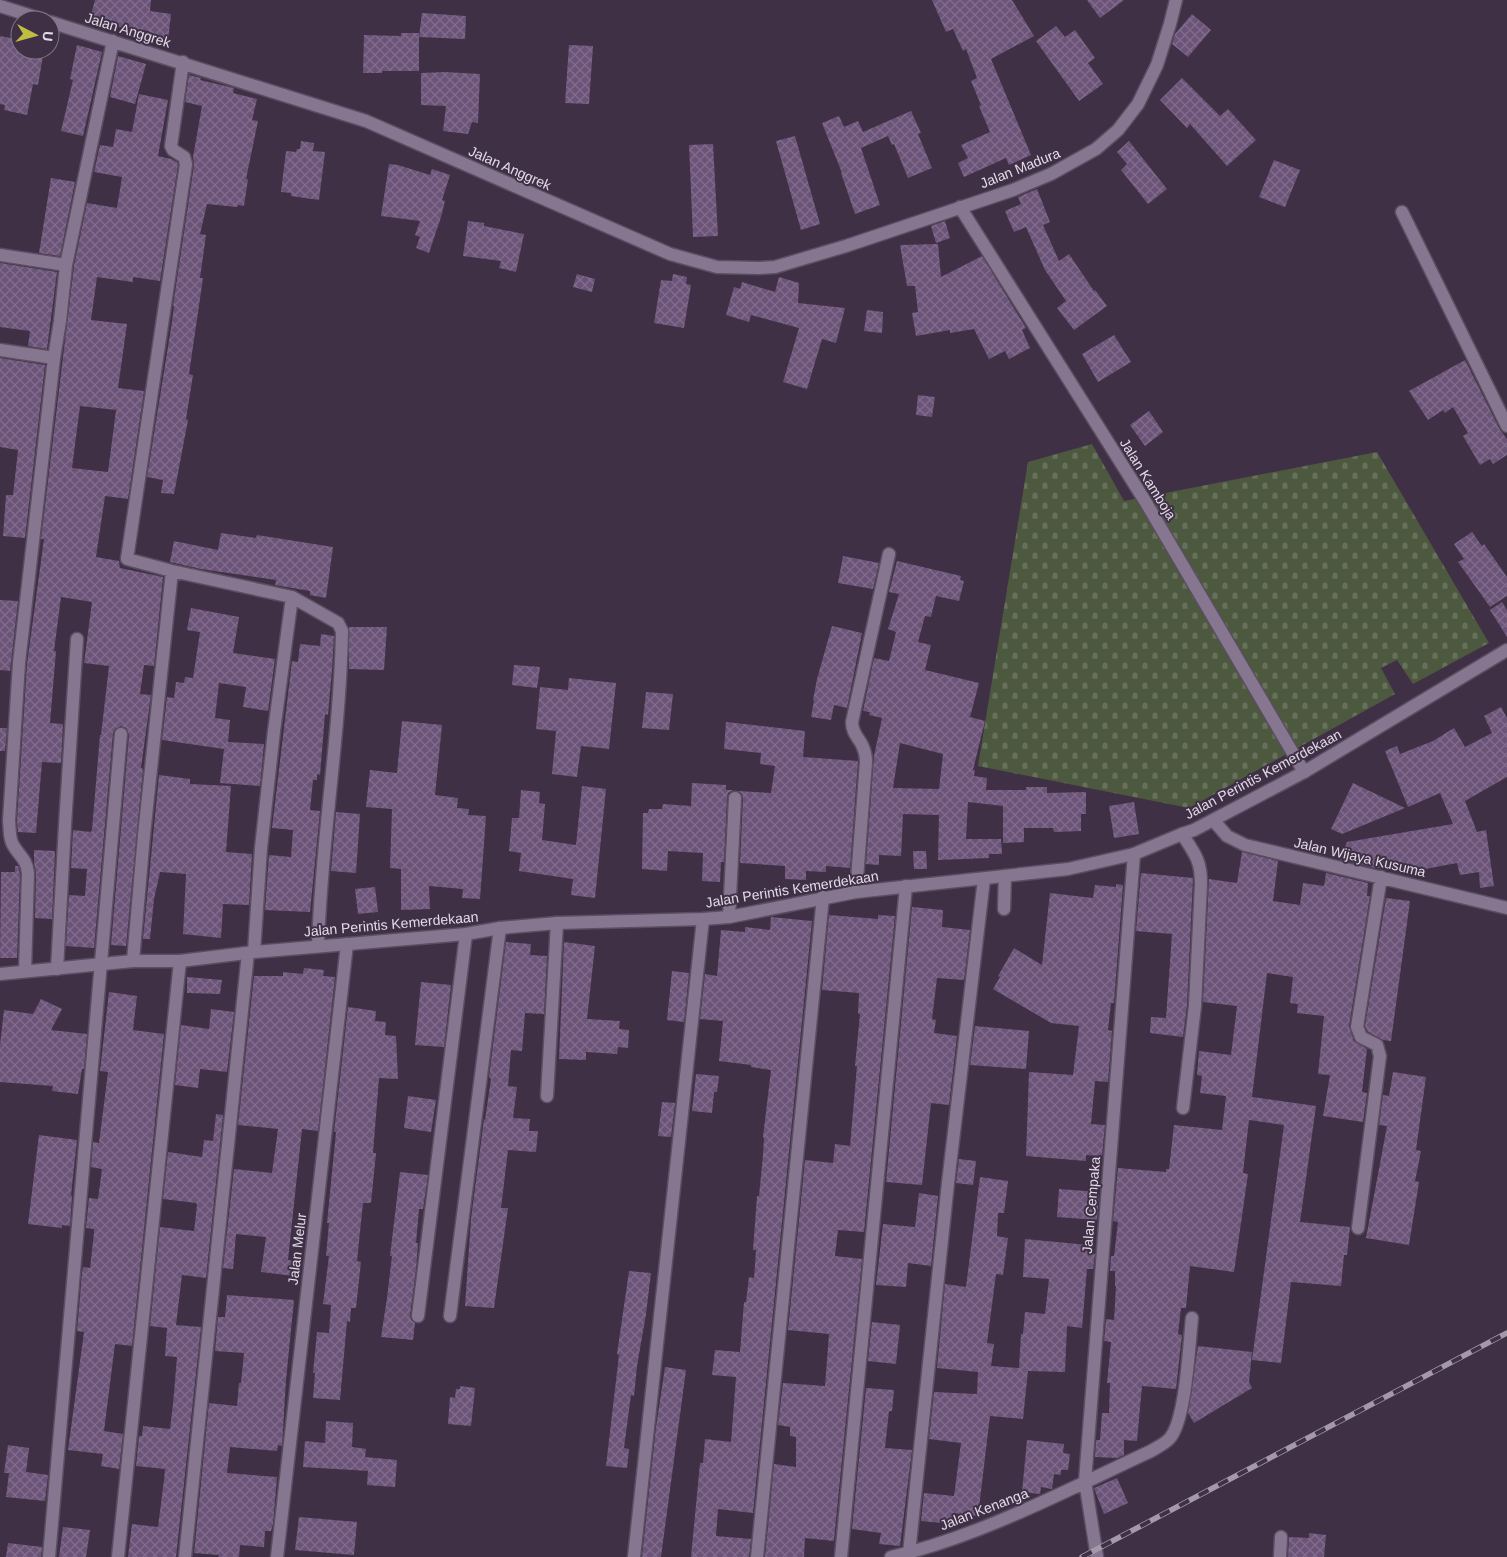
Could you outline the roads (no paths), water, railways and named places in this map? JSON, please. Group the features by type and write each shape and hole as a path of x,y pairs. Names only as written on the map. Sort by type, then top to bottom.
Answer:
{"street":[{"name":"Jalan Madura","path":"960,207 1013,190 1051,174 1096,149 1118,130 1138,104 1157,66 1176,0"},
{"path":"0,6 13,10"},
{"name":"Jalan Anggrek","path":"60,25 366,120 670,254 717,267 759,268 775,266 846,246 960,207"},
{"path":"25,971 28,873 26,862 10,837 9,821 18,663 66,265 112,41"},
{"path":"183,62 171,146 173,150 184,157 186,164 126,559 292,597 338,624 342,631 337,734 320,896 318,946"},
{"name":"Jalan Kamboja","path":"960,207 1145,501 1304,772"},
{"path":"1402,212 1507,426"},
{"path":"0,256 66,265"},
{"path":"0,350 54,358"},
{"path":"856,892 866,762 865,752 855,735 852,722 889,554"},
{"path":"133,961 172,571"},
{"path":"185,1557 262,838 292,597"},
{"path":"58,969 64,825 77,639"},
{"name":"Jalan Perintis Kemerdekaan","path":"0,974 133,961 180,961 251,952 466,934 500,928 557,923 729,917 856,892 1068,869 1134,854 1214,821 1304,772 1507,650"},
{"path":"49,1557 120,734"},
{"path":"729,917 735,798"},
{"name":"Jalan Wijaya Kusuma","path":"1214,821 1227,836 1245,845 1507,908"},
{"path":"1182,834 1201,867 1195,1006 1183,1108"},
{"name":"Jalan Cempaka","path":"1097,1557 1085,1481 1134,854"},
{"path":"1004,909 1005,876"},
{"path":"1358,1228 1380,1056 1377,1045 1361,1037 1357,1027 1381,877"},
{"path":"909,1553 948,1183 984,879"},
{"path":"842,1557 906,886"},
{"path":"757,1557 823,897"},
{"path":"634,1557 703,919"},
{"path":"547,1096 557,923"},
{"path":"450,1316 500,928"},
{"path":"418,1316 466,934"},
{"name":"Jalan Melur","path":"277,1557 347,944"},
{"path":"118,1557 180,961"},
{"name":"Jalan Kenanga","path":"891,1557 909,1553 1006,1519 1151,1451 1169,1439 1178,1426 1192,1318"},
{"path":"1280,1557 1281,1537"}],"railway":[{"path":"1082,1557 1507,1333"}]}
